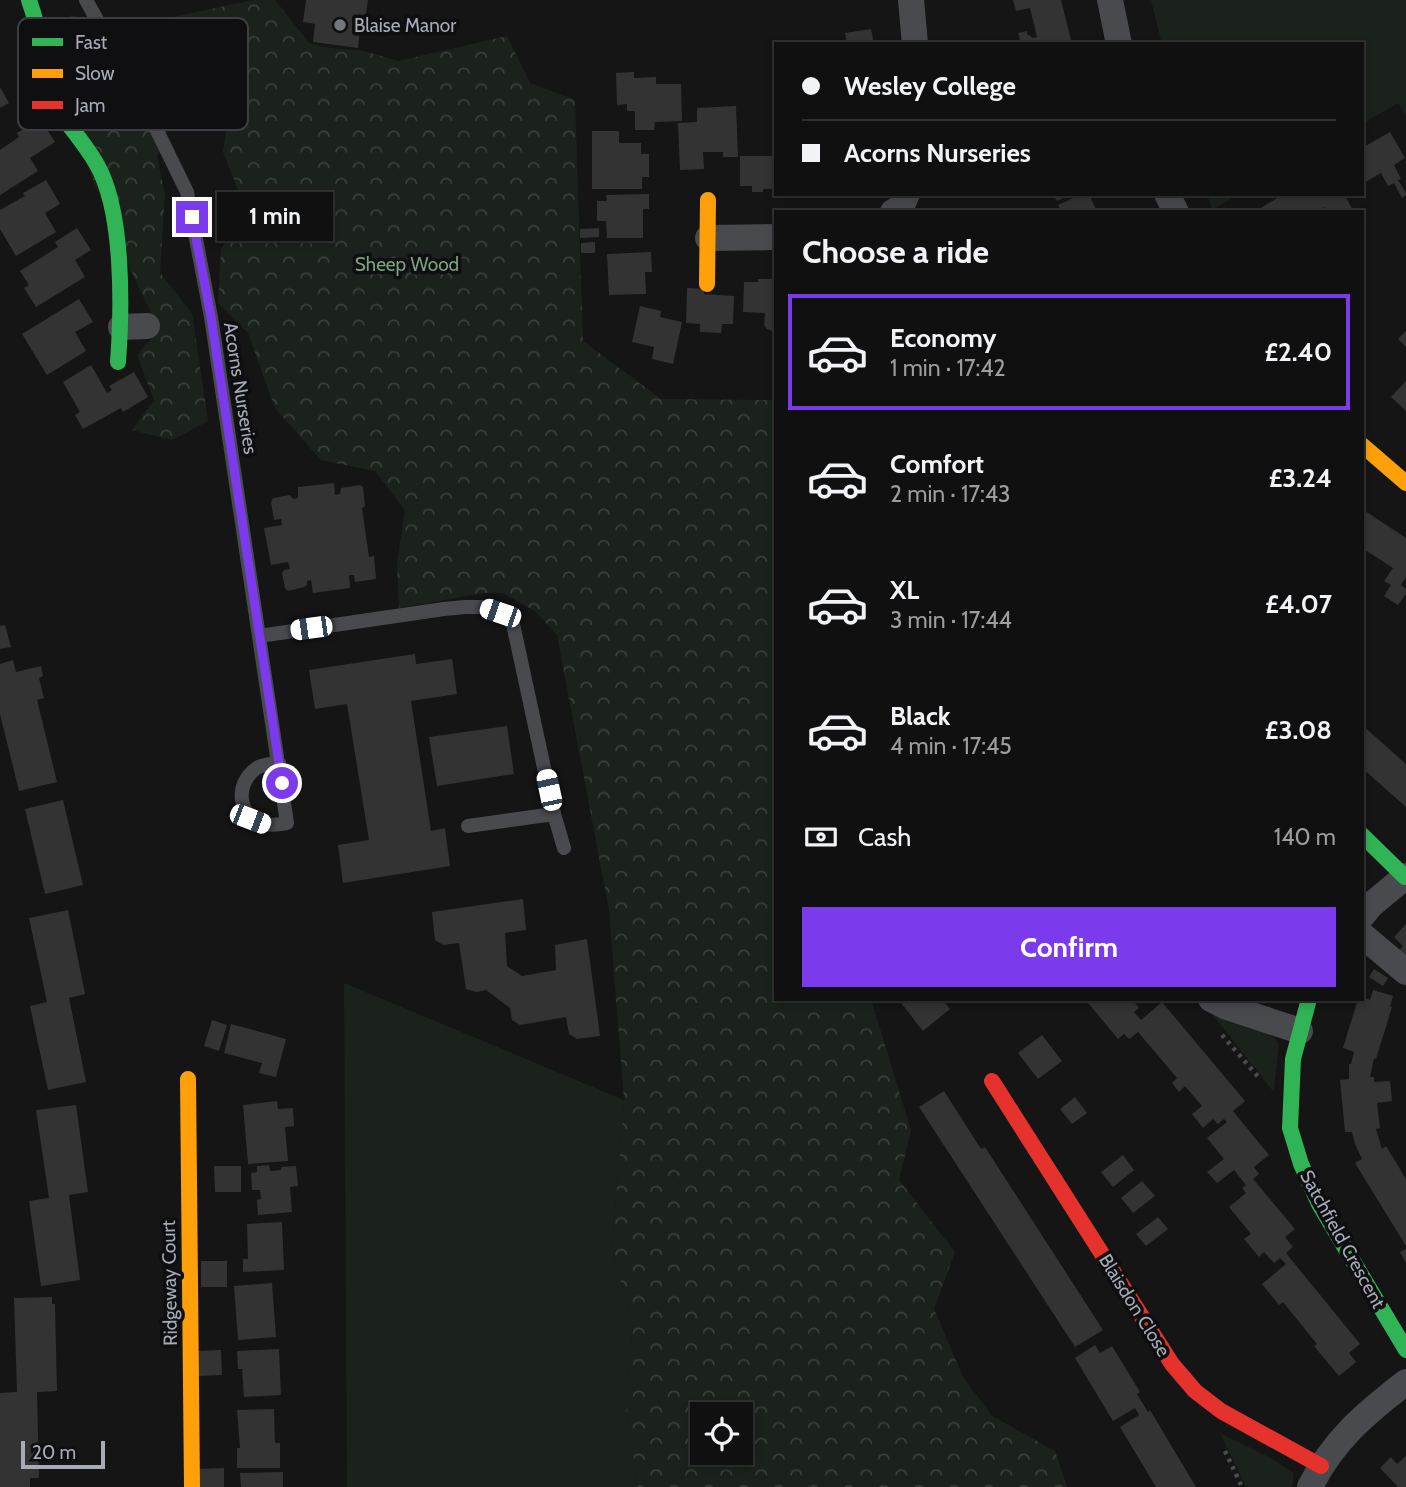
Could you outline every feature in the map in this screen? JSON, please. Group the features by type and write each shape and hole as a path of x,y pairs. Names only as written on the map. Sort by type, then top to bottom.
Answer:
{"street":[{"path":"29,0 35,18"},
{"path":"911,0 915,42"},
{"path":"1110,0 1119,42"},
{"path":"72,130 97,164 109,194 120,265 134,326 118,362"},
{"path":"896,210 906,196"},
{"path":"707,284 708,200"},
{"path":"708,238 774,237"},
{"path":"1364,447 1406,483"},
{"path":"1364,837 1405,876 1364,914"},
{"path":"1364,936 1406,972"},
{"path":"1215,1001 1240,1012 1300,1031"},
{"name":"Satchfield Crescent","path":"1308,1001 1293,1059 1290,1128 1301,1164 1319,1204 1406,1350"},
{"name":"Ridgeway Court","path":"188,1079 192,1487"},
{"name":"Blaisdon Close","path":"993,1091 1172,1364 1195,1391 1315,1476"},
{"path":"1315,1476 1342,1439 1368,1412 1406,1382"}],"lane":[{"name":"Acorns Nurseries","path":"86,0 96,18"},
{"name":"Acorns Nurseries","path":"157,130 187,192 211,317 258,636 279,764 287,823 266,825 250,819 244,808 241,789 247,776 259,766 279,764"},
{"path":"258,636 444,609 482,607 500,613 513,624 554,814 564,848"},
{"path":"468,825 554,814"}],"path":[{"path":"1216,1027 1289,1112"}],"green space":[{"name":"Sheep Wood","path":"253,0 275,0 309,43 364,51 398,61 507,36 530,83 575,100 583,341 661,399 774,400 774,1001 872,1001 911,1130 899,1180 955,1252 934,1309 963,1377 992,1416 1055,1451 1067,1487 638,1487 625,1402 633,1328 612,1247 624,1100 609,910 557,635 535,611 503,593 483,593 399,608 397,564 405,510 375,471 321,460 275,408 248,333 218,303 221,250 243,202 223,152 226,130 248,130 248,18 169,18"},
{"path":"1151,0 1406,0 1406,116 1398,103 1364,123 1364,42 1162,42"},
{"name":"Sheep Wood","path":"73,130 167,130 157,156 165,195 160,273 192,313 208,421 172,440 132,430 154,400 137,355 159,330 123,254"},
{"path":"1208,196 1236,196 1212,210"},
{"path":"344,983 624,1100 612,1247 633,1328 625,1402 638,1487 347,1487"},
{"path":"1212,1014 1268,1033 1275,1038 1279,1045 1274,1089 1272,1090"},
{"path":"1220,1433 1267,1456 1294,1473 1292,1487 1246,1487"}],"building":[{"name":"Blaise Manor","path":"306,0 368,0 364,27 360,27 358,48 313,42 315,24 303,22"},
{"path":"1013,0 1061,0 1072,42 1020,42 1018,33 1027,31 1033,38 1037,37 1030,8 1016,11"},
{"path":"871,29 874,42 847,42 845,33"},
{"path":"634,72 634,78 656,77 656,84 681,84 682,121 655,122 654,130 635,130 635,111 627,111 627,104 617,105 616,73"},
{"path":"0,87 9,103 0,108"},
{"path":"736,106 738,157 723,157 723,152 703,152 704,169 680,170 678,123 697,122 697,108"},
{"path":"22,130 47,130 55,142 30,158 38,171 0,195 0,150 19,137 17,133"},
{"path":"592,131 619,131 619,143 641,143 641,154 649,154 649,177 642,177 642,189 592,189"},
{"path":"1390,132 1405,158 1394,165 1406,195 1402,198 1394,183 1388,186 1381,173 1364,183 1364,147"},
{"path":"740,156 774,156 774,189 752,192 752,186 740,186"},
{"path":"46,180 60,204 45,213 56,232 16,256 0,229 0,210"},
{"path":"649,194 649,209 643,209 643,238 607,238 606,221 597,221 597,201 607,201 606,195"},
{"path":"1054,196 1067,196 1057,201"},
{"path":"1078,196 1090,196 1096,210 1061,210 1058,205"},
{"path":"1281,196 1345,196 1353,210 1326,210 1324,207 1319,210 1257,210"},
{"path":"77,228 91,250 75,260 85,277 36,307 24,288 29,285 20,271 58,247 55,242"},
{"path":"599,228 599,237 580,238 580,229"},
{"path":"595,242 595,253 581,253 581,243"},
{"path":"651,252 652,272 645,272 646,294 609,295 607,254"},
{"path":"758,279 774,279 772,331 764,325 765,313 743,312 744,282 758,282"},
{"path":"687,288 704,289 704,294 734,296 733,324 722,324 721,333 700,332 700,324 686,323"},
{"path":"79,299 93,322 75,332 86,351 47,375 22,334"},
{"path":"640,306 661,311 660,317 682,322 673,364 652,359 654,347 632,342"},
{"path":"1406,331 1406,347 1398,339"},
{"path":"91,365 107,393 112,390 109,386 134,372 148,397 123,412 121,408 83,429 75,415 80,412 63,382"},
{"path":"1406,381 1406,411 1391,397"},
{"path":"334,483 335,495 340,494 341,488 360,485 363,487 365,506 362,508 369,557 374,556 376,579 355,582 354,575 349,575 350,588 313,593 311,580 307,581 304,587 288,591 282,573 290,569 288,562 271,565 264,528 282,525 281,519 274,520 271,502 273,498 290,495 293,499 298,498 298,487"},
{"path":"1364,510 1406,538 1406,577 1401,585 1406,589 1406,594 1398,605 1384,596 1391,585 1384,581 1393,568 1364,549"},
{"path":"5,625 11,647 0,649 0,626"},
{"path":"415,654 416,664 452,659 457,694 411,701 431,831 445,828 450,866 343,883 338,845 369,840 347,704 315,709 309,670"},
{"path":"13,660 16,672 41,666 43,676 39,678 44,698 37,700 57,782 19,791 0,714 0,664"},
{"path":"507,726 514,774 437,786 429,737"},
{"path":"1364,727 1406,764 1406,807 1364,770"},
{"path":"63,800 83,885 45,894 25,809"},
{"path":"523,899 526,930 505,933 507,966 522,976 556,970 555,945 587,939 600,1036 577,1039 569,1034 566,1017 520,1025 512,1020 510,1008 486,990 476,992 466,989 459,943 443,945 435,940 432,912"},
{"path":"68,910 85,994 69,998 86,1082 48,1090 30,1006 47,1002 29,918"},
{"path":"1406,924 1406,961 1397,953 1403,946 1394,937"},
{"path":"1374,969 1388,978 1383,986 1369,977"},
{"path":"1373,990 1393,996 1370,1077 1374,1077 1374,1082 1390,1081 1392,1101 1377,1103 1380,1128 1376,1129 1382,1149 1386,1146 1406,1179 1406,1246 1355,1163 1362,1159 1352,1132 1345,1132 1340,1080 1349,1079 1349,1064 1354,1052 1343,1048 1357,1001 1364,1001 1364,998 1370,1000"},
{"path":"900,1001 944,1001 950,1009 923,1031"},
{"path":"1087,1001 1134,1001 1139,1008 1134,1012 1141,1020 1162,1002 1245,1101 1233,1111 1269,1155 1254,1167 1259,1174 1253,1179 1295,1229 1285,1237 1293,1247 1286,1253 1360,1344 1349,1353 1356,1362 1339,1376 1283,1302 1279,1305 1262,1284 1286,1264 1280,1258 1274,1263 1264,1252 1259,1257 1244,1239 1251,1234 1229,1207 1246,1193 1242,1188 1246,1185 1234,1170 1217,1183 1207,1172 1224,1159 1207,1138 1227,1122 1224,1119 1218,1124 1213,1119 1203,1128 1192,1114 1202,1106 1185,1086 1179,1092 1172,1083 1177,1078 1138,1032 1129,1039 1124,1034 1118,1039"},
{"path":"212,1020 227,1025 219,1051 204,1046"},
{"path":"231,1024 286,1039 276,1077 259,1073 262,1063 224,1053"},
{"path":"1042,1035 1062,1061 1038,1079 1018,1053"},
{"path":"944,1091 981,1149 985,1147 1103,1330 1075,1347 919,1107"},
{"path":"1075,1097 1087,1113 1072,1124 1060,1109"},
{"path":"277,1101 278,1109 293,1108 294,1126 285,1127 288,1161 248,1164 243,1105"},
{"path":"76,1105 88,1192 69,1195 80,1280 41,1286 29,1201 49,1198 36,1110"},
{"path":"1123,1155 1134,1170 1113,1187 1101,1172"},
{"path":"269,1165 270,1171 296,1166 298,1186 290,1187 292,1212 258,1215 257,1200 261,1199 260,1190 252,1190 251,1173 257,1172 257,1166"},
{"path":"214,1166 241,1166 241,1192 215,1192"},
{"path":"1142,1181 1155,1196 1133,1213 1121,1198"},
{"path":"1158,1217 1168,1229 1146,1246 1136,1234"},
{"path":"282,1222 284,1270 243,1272 243,1259 248,1259 247,1224"},
{"path":"1406,1249 1406,1263 1400,1252"},
{"path":"201,1261 227,1261 227,1287 201,1287"},
{"path":"272,1283 276,1337 238,1340 234,1286"},
{"path":"52,1297 52,1304 55,1304 57,1391 37,1392 39,1478 30,1478 30,1487 0,1487 0,1393 17,1392 14,1298"},
{"path":"1095,1345 1100,1353 1112,1346 1140,1392 1137,1394 1148,1412 1150,1410 1196,1487 1156,1487 1120,1427 1139,1415 1135,1408 1113,1421 1075,1358"},
{"path":"279,1349 281,1395 244,1397 242,1369 238,1369 237,1351"},
{"path":"221,1350 222,1375 198,1376 197,1351"},
{"path":"274,1409 275,1443 280,1443 280,1468 237,1468 237,1448 240,1448 237,1410"},
{"path":"1406,1456 1406,1487 1398,1487 1380,1468 1391,1457 1397,1464"},
{"path":"224,1468 224,1487 200,1487 199,1469"},
{"path":"283,1472 283,1487 241,1487 240,1473"}],"traffic: fast":[{"path":"29,0 34,18"},
{"path":"73,130 96,163 112,206 119,260 118,362"},
{"path":"1364,837 1405,877"},
{"path":"1308,1001 1293,1059 1290,1128 1301,1164 1319,1204 1406,1350"}],"traffic: slow":[{"path":"707,284 708,200"},
{"path":"1364,447 1406,483"},
{"path":"188,1079 192,1487"}],"traffic: jam":[{"path":"992,1081 1172,1364 1195,1391 1221,1411 1321,1466"}],"place":[{"name":"Blaise Manor","path":"340,25"}],"route":[{"path":"192,217 211,317 282,783"}]}
